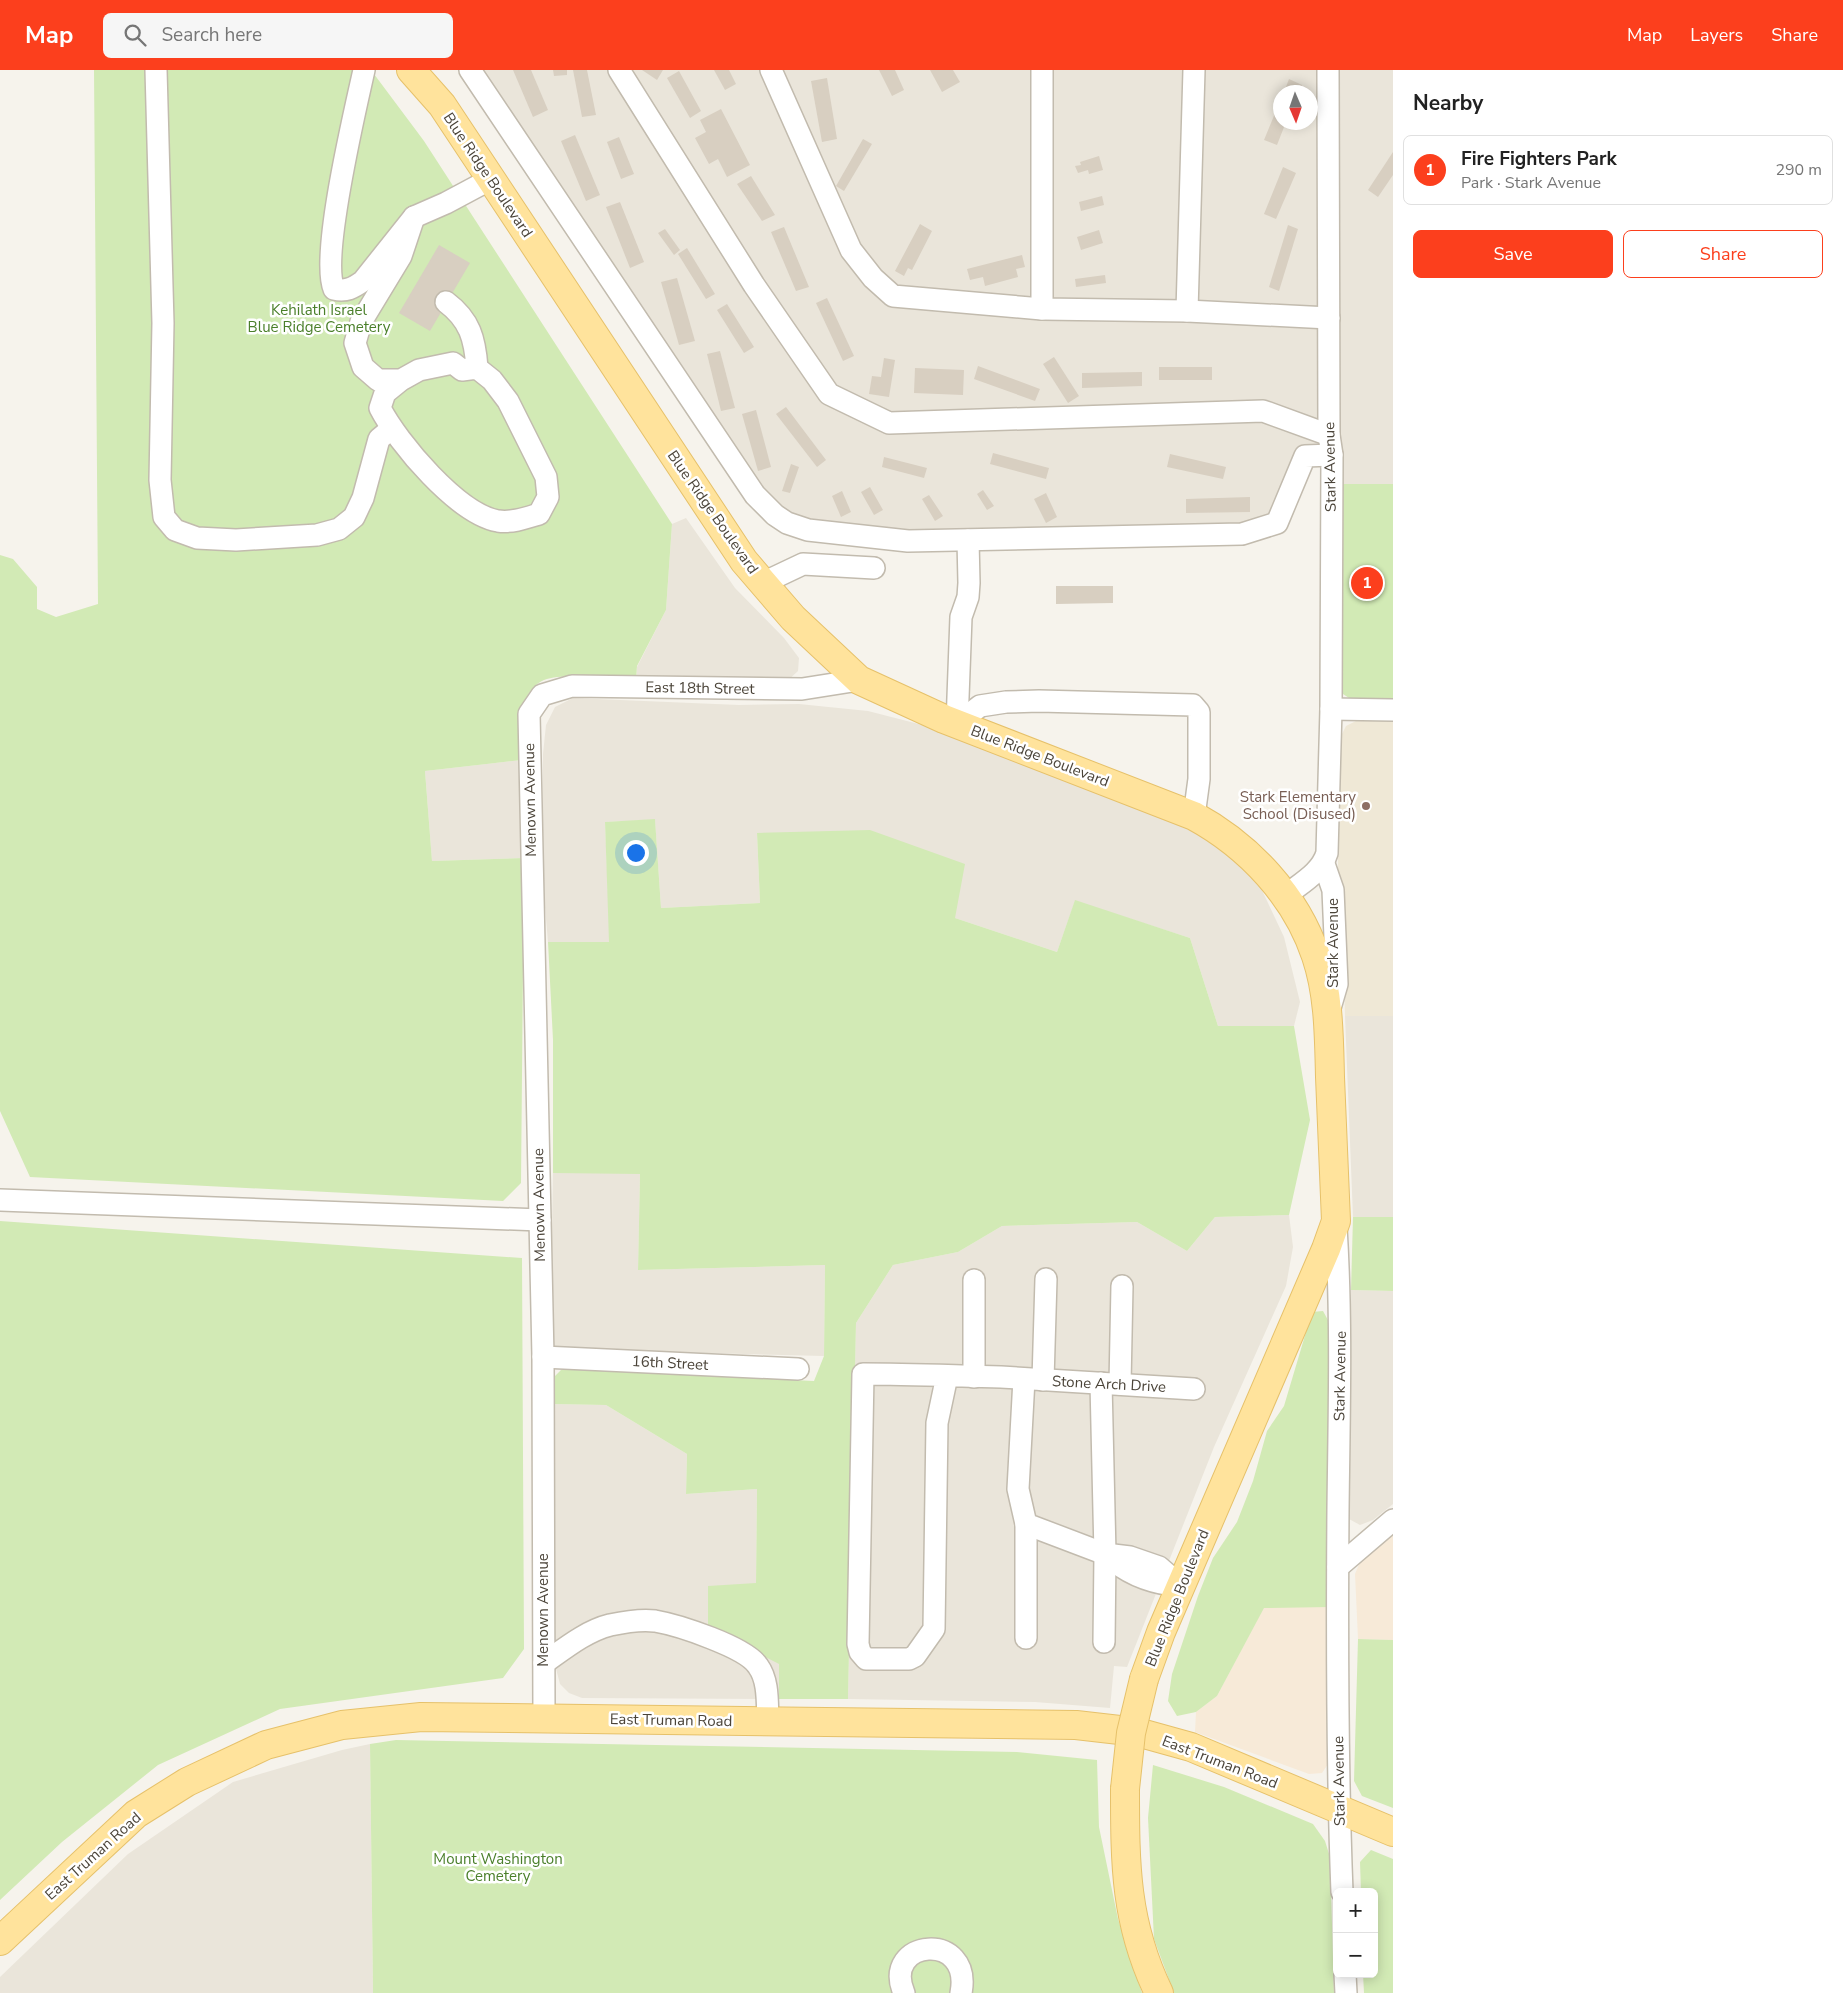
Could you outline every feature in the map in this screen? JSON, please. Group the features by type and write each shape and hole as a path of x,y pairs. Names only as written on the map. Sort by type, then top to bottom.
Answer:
{"main road":[{"name":"Blue Ridge Boulevard","path":"411,70 442,105 744,561 793,618 859,680 957,724 1194,816 1216,828 1249,853 1285,896 1300,919 1316,957 1328,1015"},
{"name":"Stark Avenue","path":"1328,1015 1336,1221"},
{"name":"Blue Ridge Boulevard","path":"1159,1993 1146,1966 1133,1925 1125,1852 1125,1789 1131,1733 1144,1679 1181,1586 1326,1249 1336,1221"},
{"name":"East Truman Road","path":"0,1941 136,1814 187,1782 266,1745 342,1725 421,1717 1076,1725 1138,1732 1191,1747 1393,1832"}],"street":[{"path":"156,70 164,323 160,480 164,517 175,530 197,538 236,540 317,535 339,529 354,517 363,498 379,439 391,429"},
{"path":"364,70 337,210 330,263 330,280 334,289 342,291 352,289 363,281 414,217 446,203 491,179"},
{"path":"470,70 755,495 775,516 787,523 808,530 908,541 1242,534 1277,523 1305,456 1330,445"},
{"path":"618,70 754,285 829,394 888,423 1263,411 1330,445"},
{"path":"771,70 851,250 873,278 893,296 1042,309 1187,311 1329,318"},
{"path":"1042,70 1042,309"},
{"path":"1187,311 1194,70"},
{"name":"Stark Avenue","path":"1328,70 1331,709 1327,853 1324,864 1333,890 1337,984 1328,1015"},
{"path":"401,380 378,380 363,367 355,342 361,322 401,256 414,217"},
{"path":"446,302 468,323 473,335 477,368 492,380 508,401 546,477 548,498 539,514 522,520 498,521 472,511 449,492 391,429 380,408 385,392 419,370 454,363 462,370 477,368"},
{"path":"957,724 961,618 968,597 968,540"},
{"path":"762,583 803,564 874,568"},
{"name":"East 18th Street","path":"542,695 572,686 802,690 859,680"},
{"name":"Menown Avenue","path":"542,695 529,714 543,1357 544,1718"},
{"path":"957,724 980,706 1006,702 1193,704 1199,712 1199,779 1194,816"},
{"path":"1331,709 1393,710"},
{"path":"1285,896 1324,864"},
{"path":"0,1200 540,1220"},
{"name":"Stark Avenue","path":"1336,1221 1340,1297 1338,1567 1339,1809 1342,1888"},
{"path":"1026,1638 1026,1524 1018,1490 1046,1279"},
{"path":"974,1280 974,1377"},
{"path":"1104,1642 1110,1384 1122,1286"},
{"name":"16th Street","path":"543,1357 798,1369"},
{"name":"Stone Arch Drive","path":"947,1376 937,1423 934,1629 915,1656 909,1659 866,1659 860,1652 858,1644 863,1374 947,1376 1034,1379 1194,1389"},
{"path":"1338,1567 1393,1520"},
{"path":"1026,1524 1105,1554 1130,1557 1160,1567 1181,1586"},
{"path":"544,1663 592,1632 608,1626 639,1620 655,1621 710,1637 751,1657 764,1677 768,1721"},
{"path":"904,1993 900,1984 900,1971 908,1957 922,1950 935,1947 949,1953 959,1967 962,1985 961,1993"},
{"path":"1345,1978 1346,1993"}],"shaded area":[{"path":"468,70 1393,70 1393,484 1341,484 1339,209 1332,455 1305,456 1277,523 908,541 787,523"},
{"path":"686,518 735,588 784,638 799,658 798,671 785,683 636,680 637,667 666,610 672,524"},
{"path":"573,698 739,705 799,704 868,711 938,729 1166,816 1220,846 1260,886 1284,937 1300,1002 1294,1026 1218,1026 1190,938 1075,901 1057,952 955,918 757,833 760,903 661,908 655,820 605,822 610,942 548,942 542,872 543,754 546,725 555,707"},
{"name":"Stark Elementary School (Disused)","path":"1358,720 1393,720 1393,1016 1345,1016 1342,900 1338,871 1339,740 1346,726"},
{"path":"522,760 524,858 432,861 425,771"},
{"path":"1345,1016 1393,1016 1393,1217 1353,1217"},
{"path":"553,1173 640,1173 638,1270 825,1265 824,1356 556,1349 550,1342"},
{"path":"1289,1215 1293,1247 1286,1286 1214,1447 1127,1667 1114,1666 1110,1708 1035,1702 848,1699 856,1323 893,1265 958,1252 1002,1226 1137,1222 1187,1251 1215,1217"},
{"path":"1351,1290 1393,1291 1393,1504 1373,1520 1360,1525 1349,1519"},
{"path":"551,1404 606,1405 687,1454 686,1494 757,1489 756,1583 779,1664 779,1699 582,1698 569,1693 560,1684 554,1661"},
{"path":"1393,1534 1393,1640 1358,1639 1355,1574 1360,1562"},
{"path":"1264,1607 1330,1607 1328,1764 1322,1773 1309,1774 1195,1732 1196,1712 1217,1696"},
{"path":"370,1744 373,1993 0,1993 0,1977 128,1854 233,1782 342,1750"}],"green space":[{"name":"Kehilath Israel Blue Ridge Cemetery","path":"94,70 371,70 424,141 672,524 666,610 637,666 636,680 564,676 544,680 532,689 523,709 521,723 522,760 425,771 432,861 524,858 521,1183 503,1201 30,1177 0,1111 0,555 13,559 37,587 37,609 56,617 98,604"},
{"path":"1341,484 1393,484 1393,701 1352,700 1343,694 1340,682"},
{"path":"655,819 661,908 760,903 757,833 870,830 965,864 955,918 1057,952 1075,900 1190,938 1218,1026 1294,1026 1310,1120 1289,1215 1215,1217 1187,1251 1137,1222 1002,1226 958,1252 893,1265 856,1323 848,1699 779,1699 779,1664 708,1627 708,1586 756,1583 757,1489 686,1494 687,1454 606,1405 551,1404 552,1379 561,1370 573,1369 814,1381 824,1356 825,1265 638,1270 640,1174 553,1173 553,1040 548,942 609,942 605,822"},
{"path":"1353,1217 1393,1217 1393,1291 1351,1290"},
{"path":"0,1221 522,1258 524,1649 503,1678 280,1709 158,1765 62,1842 0,1900"},
{"path":"1323,1311 1329,1322 1330,1607 1264,1608 1217,1696 1196,1712 1177,1716 1168,1701 1172,1674 1198,1596 1213,1558 1237,1522 1253,1481 1267,1431 1284,1406 1312,1312"},
{"path":"1358,1639 1393,1640 1393,1808 1362,1796 1354,1781"},
{"name":"Mount Washington Cemetery","path":"396,1740 1017,1752 1097,1760 1099,1827 1118,1919 1142,1993 373,1993 370,1744"},
{"path":"1153,1765 1224,1787 1313,1824 1325,1841 1330,1857 1334,1993 1174,1993 1154,1939 1148,1818"},
{"path":"1371,1850 1393,1859 1393,1993 1364,1993 1363,1978 1378,1978 1378,1888 1361,1888 1360,1862"}],"building":[{"path":"513,70 531,70 548,110 533,117"},
{"path":"553,70 567,70 567,75 554,76"},
{"path":"573,70 587,70 596,115 582,117"},
{"path":"642,70 663,70 657,80"},
{"path":"714,70 729,70 736,84 725,90"},
{"path":"879,70 895,70 904,90 892,96"},
{"path":"930,70 953,70 960,82 942,92"},
{"path":"679,71 701,111 690,118 667,78"},
{"path":"827,78 837,139 822,142 811,81"},
{"path":"1289,79 1302,85 1287,85"},
{"path":"721,109 750,165 727,177 718,159 709,164 695,138 706,132 700,120"},
{"path":"1273,118 1273,130 1283,130 1277,145 1264,140"},
{"path":"575,135 600,195 586,201 561,141"},
{"path":"619,137 634,174 621,179 607,142"},
{"path":"863,139 872,144 844,191 836,186"},
{"path":"1393,152 1393,175 1378,197 1368,190"},
{"path":"1099,156 1103,170 1089,174 1088,170 1078,173 1075,166 1081,165 1080,162"},
{"path":"1283,167 1296,173 1276,219 1264,214"},
{"path":"751,176 775,215 762,221 737,184"},
{"path":"1102,196 1104,205 1081,211 1079,202"},
{"path":"620,202 644,262 630,268 606,207"},
{"path":"920,224 932,231 912,270 908,268 904,276 895,271"},
{"path":"1288,225 1298,229 1279,291 1269,287"},
{"path":"784,227 809,287 796,291 771,232"},
{"path":"665,229 680,250 674,255 658,233"},
{"path":"1099,230 1103,243 1081,250 1077,237"},
{"path":"439,245 470,263 430,331 399,313"},
{"path":"687,248 715,294 706,299 678,254"},
{"path":"1022,255 1025,267 1016,269 1018,277 985,286 983,277 970,280 967,269"},
{"path":"1105,275 1106,283 1076,287 1075,279"},
{"path":"677,278 695,341 679,345 661,282"},
{"path":"827,298 854,356 843,361 816,303"},
{"path":"727,304 754,347 744,353 717,310"},
{"path":"720,351 735,408 721,411 707,354"},
{"path":"1054,357 1079,396 1068,403 1043,364"},
{"path":"884,358 895,360 889,397 869,394 872,376 881,377"},
{"path":"978,366 1040,389 1035,401 974,379"},
{"path":"1159,367 1212,367 1212,380 1159,380"},
{"path":"915,368 964,370 963,395 914,393"},
{"path":"1142,372 1142,386 1082,388 1082,373"},
{"path":"786,407 826,460 817,467 776,414"},
{"path":"756,410 771,467 758,471 742,414"},
{"path":"993,453 1049,468 1046,479 990,464"},
{"path":"1170,454 1226,467 1223,479 1167,467"},
{"path":"884,457 927,468 924,478 882,467"},
{"path":"791,464 799,467 790,493 782,491"},
{"path":"870,487 883,510 874,515 861,492"},
{"path":"983,490 994,506 987,510 977,494"},
{"path":"842,491 851,512 841,517 832,496"},
{"path":"1046,493 1057,517 1046,523 1034,499"},
{"path":"929,495 943,516 935,521 922,499"},
{"path":"1250,497 1250,512 1186,513 1186,499"},
{"path":"1056,586 1113,586 1113,603 1056,604"}],"place":[{"name":"Fire Fighters Park","path":"1367,583"},
{"name":"Stark Elementary School (Disused)","path":"1366,806"}]}
